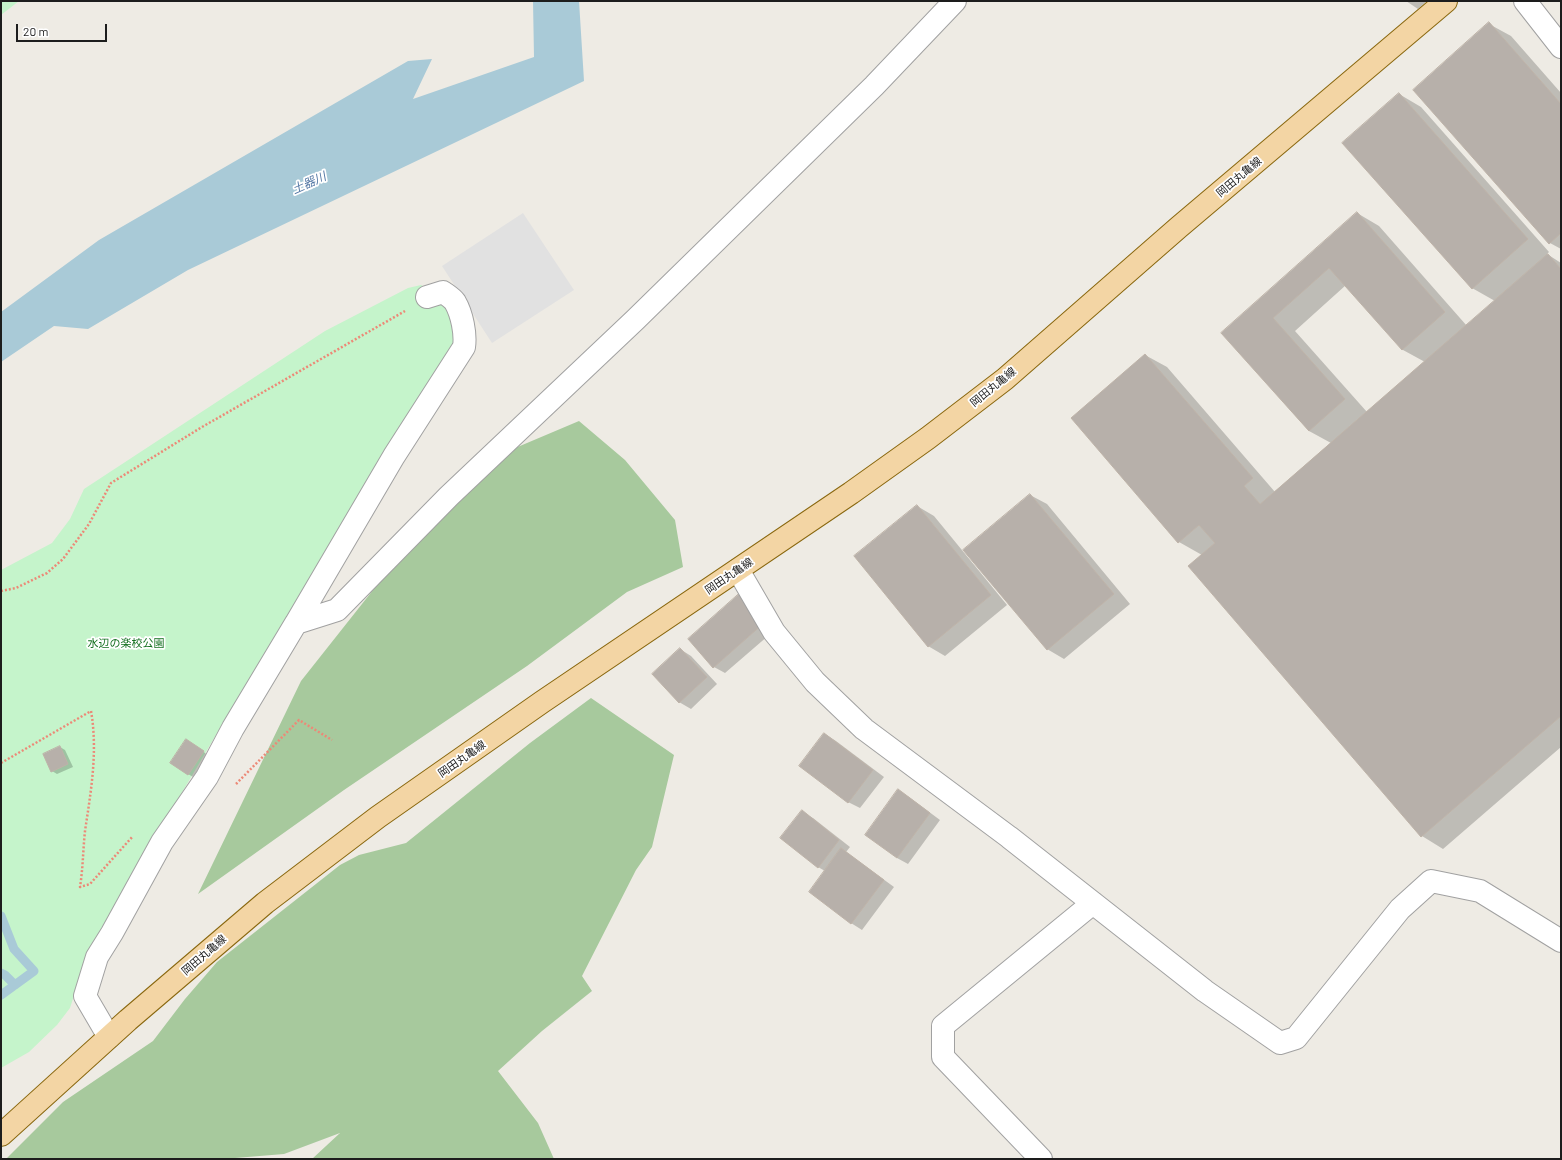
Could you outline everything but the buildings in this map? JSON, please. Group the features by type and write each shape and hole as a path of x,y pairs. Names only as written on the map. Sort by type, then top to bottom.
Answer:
{"main road":[{"name":"岡田丸亀線","path":"1,1135 110,1037 265,903 378,817 542,702 738,570 922,443 1005,379 1186,222 1446,1"}],"street":[{"path":"296,623 337,610 449,496 635,320 874,86 955,1"},
{"path":"1525,1 1561,47"},
{"path":"110,1037 85,996 97,957 112,933 162,842 207,777 233,728 394,456 464,347 465,340 460,312 454,300 443,292 427,297"},
{"path":"738,570 774,632 815,682 864,729 1009,837 1205,992 1280,1043 1296,1038 1400,909 1431,881 1480,891 1561,941"},
{"path":"1041,1159 943,1057 943,1026 1093,903"}],"path":[{"path":"1,590 16,588 47,573 63,559 89,524 111,483 202,427 427,297"},
{"path":"1,763 91,711 94,729 94,765 85,833 84,867 80,886 90,884 137,831"},
{"path":"232,788 299,720 332,740"}],"green space":[{"path":"1,1 19,1 1,15"},
{"name":"水辺の楽校公園","path":"421,285 445,297 460,342 223,723 154,840 78,983 70,1008 57,1025 29,1052 1,1068 1,570 52,543 70,519 84,489 325,331 408,288"},
{"path":"579,421 625,460 675,520 683,567 627,592 527,666 344,790 198,894 301,681 377,585 501,454"},
{"path":"591,698 674,755 652,847 636,870 582,976 592,991 542,1031 498,1071 538,1123 554,1159 312,1159 340,1133 284,1154 223,1159 6,1159 63,1102 153,1041 185,999 217,962 340,865 359,855 406,843 530,743"}],"shaded area":[{"path":"523,213 574,290 492,343 442,266"}],"water":[{"name":"土器川","path":"533,1 579,1 584,81 188,270 88,329 54,326 1,362 1,312 99,240 408,61 432,59 413,99 534,57"}],"waterway":[{"path":"1,916 14,949 34,971 1,995"},
{"path":"1,973 15,985"}]}
